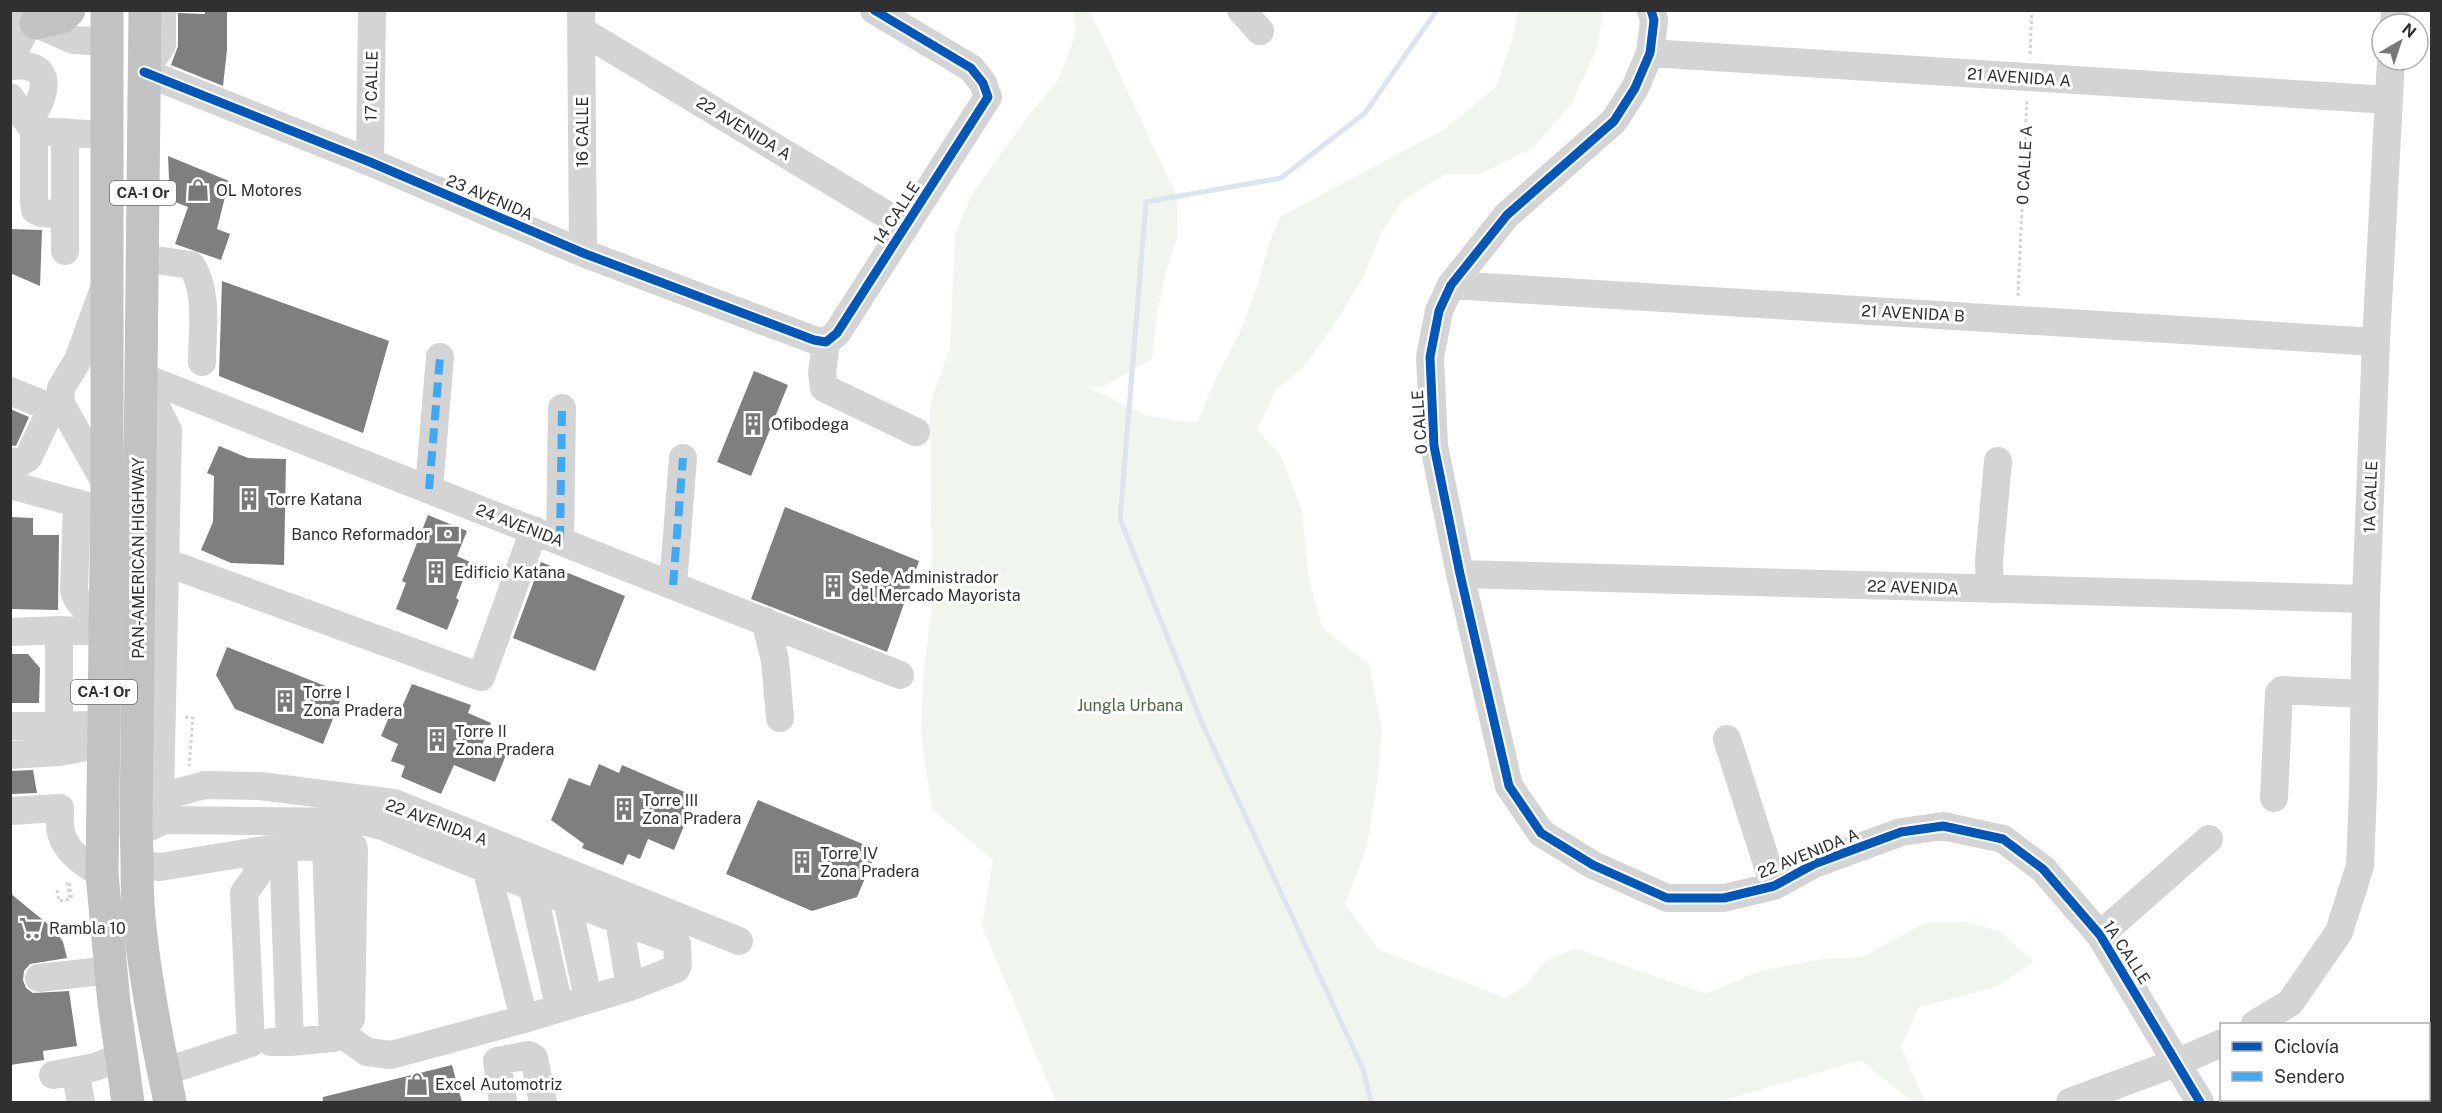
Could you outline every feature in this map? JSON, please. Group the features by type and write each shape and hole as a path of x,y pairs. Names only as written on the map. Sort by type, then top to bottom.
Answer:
{"highway":[{"name":"PAN-AMERICAN HIGHWAY","path":"145,10 136,843 139,916 145,966 152,1018 167,1087"},
{"name":"PAN-AMERICAN HIGHWAY","path":"107,26 107,281 97,500 105,624 102,874 120,1058 128,1102"}],"street":[{"path":"144,72 162,45 162,10"},
{"name":"17 CALLE","path":"370,162 372,10"},
{"name":"14 CALLE","path":"826,342 837,333 988,97 982,83 971,68 874,10"},
{"path":"1241,10 1260,31"},
{"name":"0 CALLE","path":"1593,865 1541,833 1509,786 1460,574 1434,446 1430,357 1439,311 1451,285 1507,215 1614,121 1635,88 1650,53 1654,20 1651,10"},
{"path":"65,215 41,213 35,210 34,122 43,97 44,84 39,71 19,64 40,19 73,40 107,26"},
{"name":"22 AVENIDA A","path":"581,21 905,226"},
{"name":"16 CALLE","path":"581,21 583,253"},
{"name":"21 AVENIDA A","path":"1650,53 2389,100"},
{"name":"23 AVENIDA","path":"144,72 370,162 583,253 814,340 826,342"},
{"name":"1A CALLE","path":"2257,1023 2290,1003 2339,932 2360,866 2364,792 2366,599 2376,342 2390,72"},
{"path":"10,98 34,122 66,142 107,143"},
{"path":"65,251 66,142"},
{"path":"142,258 191,265 198,274 202,291 202,362"},
{"path":"10,461 17,464 28,458 49,414 47,406 50,391 78,360 107,281"},
{"name":"21 AVENIDA B","path":"1451,285 2376,342"},
{"path":"826,342 822,374 824,388 915,432"},
{"path":"429,489 440,357"},
{"path":"10,370 50,391 60,402 97,500"},
{"path":"136,843 160,796 168,430 140,376"},
{"name":"24 AVENIDA","path":"140,376 900,675"},
{"path":"10,391 50,391"},
{"path":"168,430 181,413 206,402"},
{"path":"560,541 562,408"},
{"path":"673,585 683,458"},
{"path":"1990,589 1989,561 1998,461"},
{"path":"10,485 97,500"},
{"path":"165,562 481,677 534,530"},
{"name":"22 AVENIDA","path":"1460,574 2366,599"},
{"path":"765,621 775,660 780,718"},
{"path":"10,632 59,630 105,624"},
{"path":"59,630 59,738"},
{"path":"2274,798 2279,693 2282,690 2364,694"},
{"path":"10,726 59,738"},
{"path":"10,755 59,738 103,735"},
{"path":"1727,739 1774,886"},
{"name":"22 AVENIDA A","path":"160,796 205,786 260,786 394,803 739,941"},
{"path":"10,811 60,808 60,832 67,846 88,867 102,874"},
{"path":"136,843 164,820 367,822 382,826 487,871 673,940 677,944 678,965 676,969 630,987 524,1018 391,1055 367,1052 342,1039 251,1043 167,1087"},
{"name":"22 AVENIDA A","path":"1593,865 1667,898 1724,898 1774,886 1815,864 1901,832 1943,826 2003,839"},
{"name":"1A CALLE","path":"2003,839 2043,869 2100,935 2200,1102"},
{"path":"2100,935 2209,839"},
{"path":"136,843 160,867 270,849 352,846 354,849 342,1039"},
{"path":"270,849 290,1042"},
{"path":"251,1043 244,893 270,849"},
{"path":"487,871 524,1018"},
{"path":"532,886 559,1006"},
{"path":"567,900 588,998"},
{"path":"619,920 630,987"},
{"path":"39,978 111,970"},
{"path":"2070,1102 2220,1044"},
{"path":"504,1102 497,1061 529,1055 534,1058 543,1102"},
{"path":"81,1102 64,1073 120,1058"}],"path":[{"path":"189,766 193,718"},
{"path":"57,890 59,901 70,899 67,882 69,882 72,901"}],"green space":[{"name":"Jungla Urbana","path":"1073,11 1090,11 1177,197 1177,238 1166,272 1157,314 1152,359 1106,385 1090,388 1146,416 1197,423 1217,376 1240,333 1280,217 1445,129 1496,87 1513,37 1518,11 1603,11 1598,45 1572,103 1533,147 1480,174 1445,174 1402,201 1381,233 1363,277 1333,326 1302,369 1276,389 1257,430 1281,456 1302,511 1309,580 1322,627 1369,665 1382,729 1378,777 1367,846 1345,904 1379,950 1506,998 1527,984 1546,961 1575,948 1705,994 1763,970 1824,959 1862,957 1925,923 1967,922 2000,932 2033,962 1996,987 1919,1007 1901,1047 1925,1102 1912,1102 1861,1060 1718,1102 1056,1102 982,926 993,860 932,809 921,735 923,679 932,608 930,405 950,348 955,235 972,194 1031,113 1057,82 1076,34"}],"building":[{"path":"205,10 227,10 227,50 223,86 171,65 178,46 178,13 205,14"},
{"path":"168,156 229,181 217,229 230,234 221,260 175,244 188,207 170,200"},
{"path":"10,229 42,230 40,286 10,273"},
{"path":"222,281 389,341 363,433 219,376"},
{"name":"Ofibodega","path":"754,371 788,385 751,476 717,462"},
{"path":"10,409 29,417 16,446 10,445"},
{"name":"Torre Katana","path":"219,446 248,458 286,459 284,565 231,563 201,550 213,522 214,476 207,473"},
{"name":"Sede Administrador del Mercado Mayorista","path":"785,507 919,561 887,652 751,599"},
{"name":"Edificio Katana","path":"428,515 467,531 457,556 470,562 447,630 396,609 406,583 402,581"},
{"path":"10,517 33,518 33,535 59,535 58,610 10,609"},
{"path":"541,562 625,596 595,671 513,638"},
{"name":"Torre I Zona Pradera","path":"227,647 343,693 323,744 235,709 216,675"},
{"path":"10,654 28,654 40,668 39,703 10,703"},
{"name":"Torre II Zona Pradera","path":"412,684 471,705 468,713 491,723 482,745 506,755 495,782 454,765 441,794 401,777 405,766 391,761 398,744 381,736 392,710 399,714"},
{"name":"Torre III Zona Pradera","path":"599,764 619,773 622,765 696,797 674,850 648,839 640,859 628,854 623,865 582,848 584,844 551,820 569,778 590,786"},
{"path":"33,770 37,793 10,794 10,771"},
{"name":"Torre IV Zona Pradera","path":"758,800 877,850 857,897 812,911 726,874"},
{"path":"10,893 55,930 63,942 67,958 30,964 24,971 23,980 26,988 33,993 69,991 77,1046 43,1051 44,1060 10,1065"},
{"name":"Excel Automotriz","path":"452,1065 462,1102 323,1102 323,1097"}],"waterway":[{"path":"1371,1102 1363,1069 1202,723 1120,519 1146,202 1281,178 1365,113 1437,10"}],"marked path":[{"path":"429,489 440,357"},
{"path":"560,541 562,408"},
{"path":"673,585 683,458"}],"cycle path":[{"path":"144,72 370,162 583,253 814,340 826,342 837,333 988,97 983,83 971,68 874,10"},
{"path":"1651,10 1654,20 1650,53 1635,88 1614,121 1507,215 1451,285 1439,311 1430,357 1434,446 1460,574 1509,786 1541,833 1593,865 1667,898 1724,898 1774,886 1814,864 1901,832 1943,826 2003,839 2043,869 2100,935 2200,1102"}],"place":[{"name":"OL Motores","path":"198,190"},
{"name":"Ofibodega","path":"753,424"},
{"name":"Torre Katana","path":"249,499"},
{"name":"Banco Reformador","path":"448,534"},
{"name":"Edificio Katana","path":"436,572"},
{"name":"Sede Administrador del Mercado Mayorista","path":"833,586"},
{"name":"Torre I Zona Pradera","path":"285,701"},
{"name":"Torre II Zona Pradera","path":"437,740"},
{"name":"Torre III Zona Pradera","path":"624,809"},
{"name":"Torre IV Zona Pradera","path":"802,862"},
{"name":"Rambla 10","path":"31,928"},
{"name":"Excel Automotriz","path":"417,1084"}]}
